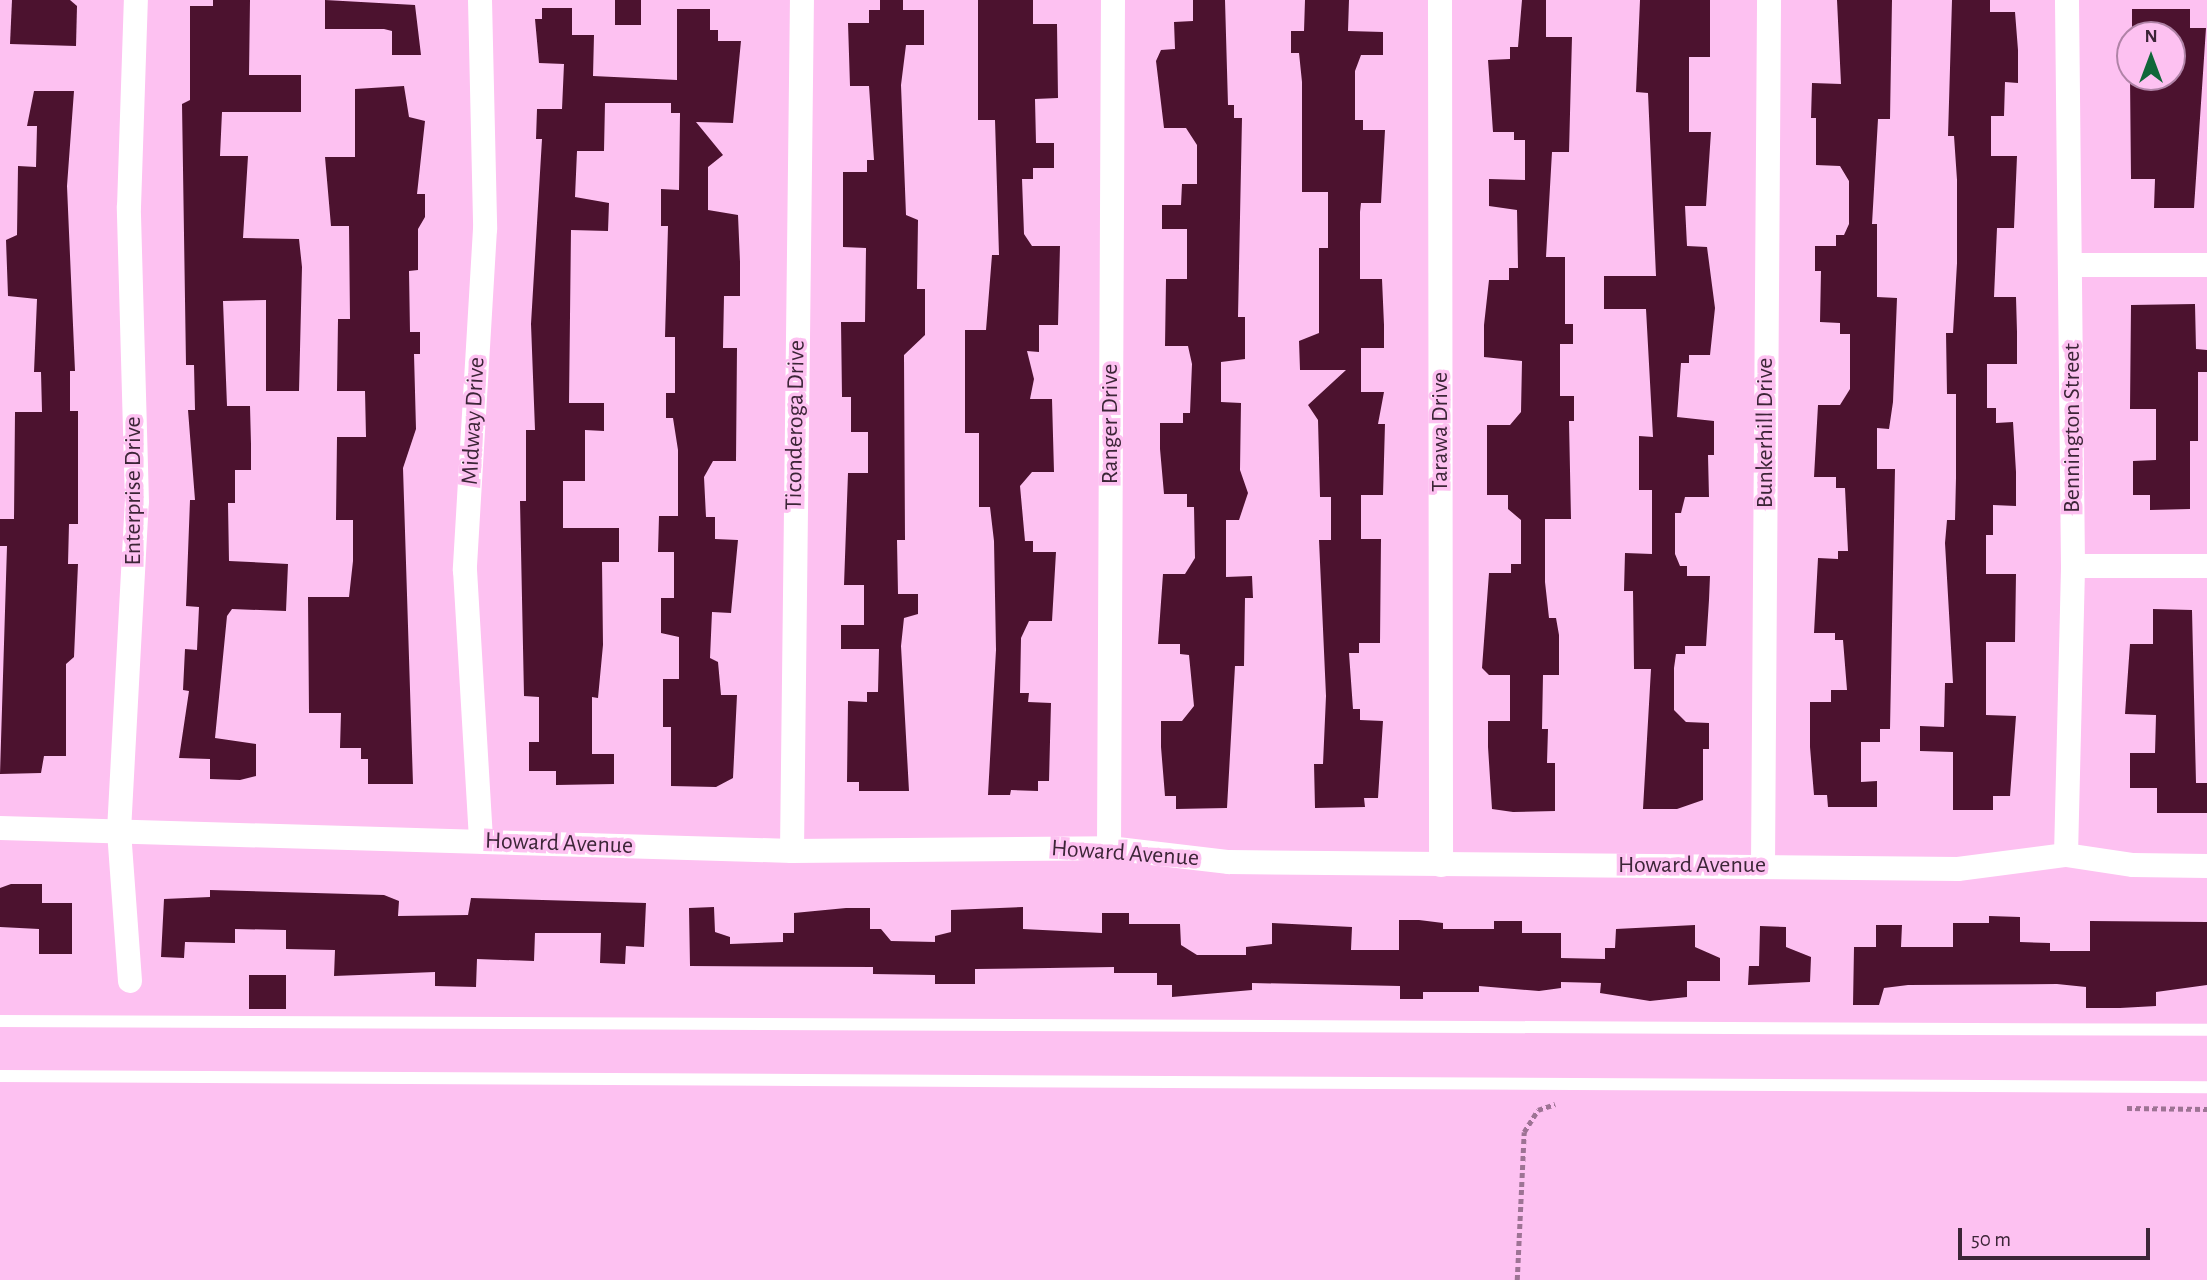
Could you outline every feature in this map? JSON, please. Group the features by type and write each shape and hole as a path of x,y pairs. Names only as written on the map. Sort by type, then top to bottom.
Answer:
{"street":[{"name":"Enterprise Drive","path":"130,981 119,831 137,502 129,207 136,0"},
{"name":"Midway Drive","path":"480,0 485,229 465,570 481,842"},
{"name":"Ticonderoga Drive","path":"792,851 802,0"},
{"name":"Ranger Drive","path":"1109,848 1114,0"},
{"name":"Tarawa Drive","path":"1440,0 1441,865"},
{"name":"Bunkerhill Drive","path":"1763,866 1769,0"},
{"name":"Bennington Street","path":"2066,855 2073,566 2073,265 2067,0"},
{"path":"2073,265 2207,265"},
{"path":"2073,566 2207,566"},
{"name":"Howard Avenue","path":"0,828 792,851 1109,848 1229,862 1958,869 2066,855 2133,865 2207,866"}],"lane":[{"path":"0,1021 2207,1030"},
{"path":"0,1076 2207,1087"}],"path":[{"path":"1517,1280 1524,1132 1538,1110 1568,1104"},
{"path":"2111,1108 2207,1109"}],"building":[{"path":"12,0 70,0 77,6 76,46 10,44"},
{"path":"213,0 250,0 249,75 301,75 301,112 222,112 220,156 248,156 243,238 299,239 302,267 299,391 266,391 266,300 223,301 227,406 250,406 251,444 251,470 235,470 235,503 228,503 229,561 288,564 286,611 232,609 227,616 215,738 256,744 256,776 240,780 210,779 210,759 179,758 189,691 183,690 185,649 197,650 199,607 186,606 190,500 195,500 188,410 195,410 194,365 186,365 182,104 190,100 190,6 213,6"},
{"path":"325,0 415,5 421,55 392,55 392,31 325,29"},
{"path":"615,0 641,0 641,25 615,25"},
{"path":"880,0 903,0 903,10 924,10 924,45 906,45 901,85 906,215 918,220 917,289 925,289 925,335 904,355 905,540 897,540 898,594 918,594 918,614 904,618 901,646 909,791 859,791 859,782 847,782 848,701 867,702 867,692 878,692 879,649 841,649 841,625 864,625 864,585 844,585 848,473 868,473 868,432 851,432 851,397 842,397 841,322 865,322 866,248 843,247 843,172 867,172 867,160 874,160 869,86 850,86 848,23 869,23 869,10 880,10"},
{"path":"978,0 1033,0 1033,24 1057,24 1058,98 1035,99 1036,143 1054,143 1054,168 1033,168 1033,179 1022,179 1024,234 1032,246 1060,246 1058,325 1039,325 1039,352 1027,351 1034,379 1030,399 1052,399 1054,472 1032,472 1020,486 1025,541 1033,541 1033,552 1056,552 1052,621 1029,621 1021,638 1020,693 1029,693 1028,702 1051,703 1049,781 1038,781 1038,791 1011,790 1010,795 988,795 996,650 994,541 990,507 979,507 979,433 965,433 965,330 986,330 992,255 999,255 995,120 978,120"},
{"path":"1193,0 1225,0 1228,105 1234,105 1234,118 1242,118 1238,317 1245,317 1245,359 1221,362 1221,402 1241,403 1240,470 1248,493 1239,520 1226,520 1226,577 1252,576 1253,598 1245,598 1244,666 1235,666 1227,808 1176,809 1176,796 1165,796 1161,721 1182,721 1194,706 1189,655 1180,654 1180,644 1158,644 1163,574 1185,574 1195,558 1194,507 1187,507 1187,494 1164,494 1160,423 1183,423 1183,413 1190,413 1192,364 1188,346 1165,346 1166,279 1187,279 1187,229 1162,229 1162,205 1181,205 1182,184 1197,184 1197,145 1186,128 1164,128 1156,61 1161,50 1175,49 1174,22 1193,21"},
{"path":"1305,0 1349,0 1348,31 1383,32 1383,55 1361,55 1355,71 1355,120 1363,120 1363,130 1385,130 1381,203 1361,203 1360,212 1360,279 1382,279 1384,325 1384,348 1361,348 1361,392 1384,392 1378,424 1385,424 1383,495 1361,495 1361,539 1381,539 1380,643 1359,643 1359,653 1349,653 1353,709 1360,709 1360,720 1383,721 1378,798 1364,798 1365,807 1315,808 1314,764 1323,764 1326,696 1319,540 1331,540 1331,497 1320,497 1318,420 1308,405 1346,370 1300,370 1299,341 1319,333 1319,248 1328,248 1328,192 1302,192 1302,82 1299,53 1291,53 1291,31 1304,31"},
{"path":"1522,0 1546,0 1546,37 1572,37 1569,152 1552,152 1546,257 1565,257 1565,324 1573,324 1573,344 1560,344 1560,396 1574,396 1574,421 1569,421 1571,519 1545,519 1545,582 1549,618 1556,618 1559,635 1559,675 1543,675 1542,729 1548,729 1547,763 1555,763 1555,811 1513,812 1492,809 1488,747 1488,721 1510,721 1510,675 1489,675 1482,668 1489,573 1511,573 1511,564 1521,564 1521,520 1508,509 1508,495 1487,495 1487,425 1510,425 1521,412 1522,361 1484,357 1484,325 1489,280 1509,280 1509,268 1518,268 1517,210 1489,206 1489,179 1525,180 1525,140 1514,140 1514,132 1493,132 1488,60 1510,59 1510,47 1518,47"},
{"path":"1640,0 1710,0 1710,57 1689,57 1689,132 1711,132 1706,206 1685,206 1687,246 1707,247 1715,308 1710,355 1689,355 1689,363 1681,363 1677,417 1714,421 1714,455 1708,455 1709,497 1685,497 1681,513 1675,513 1675,554 1680,566 1687,566 1687,576 1710,576 1709,600 1706,646 1685,646 1685,654 1676,654 1674,668 1674,710 1686,722 1709,723 1709,749 1703,749 1703,800 1677,809 1643,809 1651,669 1634,669 1633,591 1624,591 1625,553 1652,554 1652,490 1639,490 1639,436 1653,437 1646,309 1604,309 1604,276 1656,276 1648,93 1636,92"},
{"path":"1837,0 1892,0 1890,119 1878,119 1872,224 1877,224 1877,297 1897,298 1893,402 1889,429 1877,428 1877,469 1895,469 1890,729 1880,729 1880,742 1861,742 1861,782 1877,781 1877,807 1828,807 1827,795 1814,795 1810,747 1810,702 1831,702 1831,690 1847,690 1843,640 1835,640 1835,633 1814,633 1818,558 1838,559 1838,551 1848,551 1845,488 1836,488 1836,477 1814,477 1818,405 1840,405 1850,389 1850,334 1840,334 1840,323 1820,322 1821,271 1815,271 1815,246 1836,246 1836,235 1844,235 1849,224 1849,181 1840,166 1816,165 1816,118 1811,118 1812,83 1841,84"},
{"path":"1952,0 1990,0 1990,12 2015,12 2018,50 2018,83 2005,82 2004,116 1991,116 1991,156 2017,156 2014,228 1997,228 1994,297 2016,297 2017,364 1987,364 1987,408 1996,408 1996,423 2013,422 2016,472 2016,506 1993,505 1993,535 1986,535 1986,574 2016,574 2015,642 1986,642 1986,715 2016,716 2010,796 1993,796 1993,810 1953,810 1953,752 1920,751 1920,726 1944,727 1945,683 1953,683 1945,543 1947,520 1955,520 1956,478 1956,394 1947,394 1946,333 1953,333 1957,263 1954,136 1948,136"},
{"path":"542,8 572,8 572,35 594,35 593,76 677,80 677,9 710,9 710,30 718,30 718,41 741,41 733,123 696,122 723,155 708,167 708,210 738,215 740,262 740,296 724,296 723,348 737,348 736,461 713,461 704,477 706,517 715,517 715,539 738,540 731,613 712,612 710,658 718,662 721,695 737,695 733,778 716,787 671,786 671,727 663,727 663,679 679,679 679,637 661,633 661,598 674,598 674,552 658,552 659,516 678,516 678,450 673,418 666,418 666,393 675,393 675,337 665,337 668,226 661,226 661,189 679,190 680,113 671,113 671,103 605,103 604,151 577,151 575,197 609,203 608,231 571,230 569,403 604,403 604,431 585,430 585,481 563,481 563,528 619,528 619,562 602,562 603,645 598,698 592,697 592,754 614,754 614,784 556,785 556,771 529,771 529,742 539,742 539,697 524,696 520,501 526,501 526,430 535,430 531,324 542,139 536,139 537,109 562,109 564,64 539,63 535,19 542,19"},
{"path":"2132,9 2190,9 2190,28 2206,28 2194,208 2154,208 2155,179 2131,179 2130,91 2186,91 2186,21 2132,21"},
{"path":"404,86 409,117 425,121 417,194 425,194 425,217 418,229 418,270 409,271 410,332 420,332 420,354 414,354 416,429 403,468 413,784 368,784 368,759 361,759 361,748 340,748 341,713 309,713 308,597 349,597 353,561 353,520 336,520 337,437 366,437 365,391 337,391 338,319 350,319 349,226 331,226 325,157 355,157 355,89"},
{"path":"34,91 74,91 67,186 75,371 70,371 70,411 78,411 78,524 69,524 68,564 78,564 74,657 66,664 66,756 44,756 41,773 0,774 7,546 0,546 0,519 14,519 15,412 42,412 41,372 34,372 37,299 8,296 6,240 17,235 18,166 36,167 37,126 27,126"},
{"path":"2195,304 2196,349 2207,350 2207,372 2198,372 2198,441 2190,441 2190,509 2150,510 2150,495 2133,495 2133,461 2156,460 2156,409 2130,409 2131,305"},
{"path":"2153,609 2192,610 2196,783 2207,783 2207,813 2157,813 2157,788 2130,788 2130,753 2155,753 2156,715 2125,714 2130,644 2153,644"},
{"path":"11,884 42,884 42,903 72,903 72,954 39,954 39,929 0,927 0,888"},
{"path":"210,890 384,895 399,901 398,916 468,915 471,898 646,903 644,947 626,946 625,964 600,963 601,933 535,933 534,961 477,959 476,987 435,986 435,972 334,976 335,950 286,949 286,930 235,929 235,943 185,942 184,958 161,957 164,899 210,897"},
{"path":"714,907 715,932 730,937 730,944 783,942 783,933 794,933 794,913 846,908 870,908 870,929 881,929 891,941 935,942 935,936 951,932 951,910 1023,907 1023,929 1102,933 1102,913 1129,913 1129,924 1180,924 1181,945 1197,955 1246,955 1246,947 1272,944 1272,923 1352,927 1351,950 1399,950 1399,920 1443,923 1443,929 1494,929 1494,921 1522,921 1522,933 1561,933 1561,958 1605,959 1605,948 1615,948 1616,929 1695,925 1695,947 1720,958 1720,981 1687,981 1687,997 1650,1001 1600,993 1601,983 1561,982 1561,988 1539,991 1479,986 1479,992 1423,992 1423,999 1400,999 1400,986 1252,983 1252,990 1172,997 1172,985 1157,985 1157,973 1114,973 1114,967 975,969 975,984 935,984 935,975 873,974 873,967 690,966 689,908"},
{"path":"1989,916 2020,917 2020,942 2050,943 2050,951 2090,951 2090,921 2207,922 2207,985 2156,992 2156,1006 2086,1008 2086,987 2057,984 1908,985 1884,988 1879,1005 1853,1005 1854,947 1876,947 1876,925 1902,925 1901,947 1953,947 1953,923 1989,923"},
{"path":"1760,926 1786,927 1786,947 1811,957 1810,982 1748,985 1749,966 1759,966"},
{"path":"249,975 286,975 286,1009 249,1009"}]}
